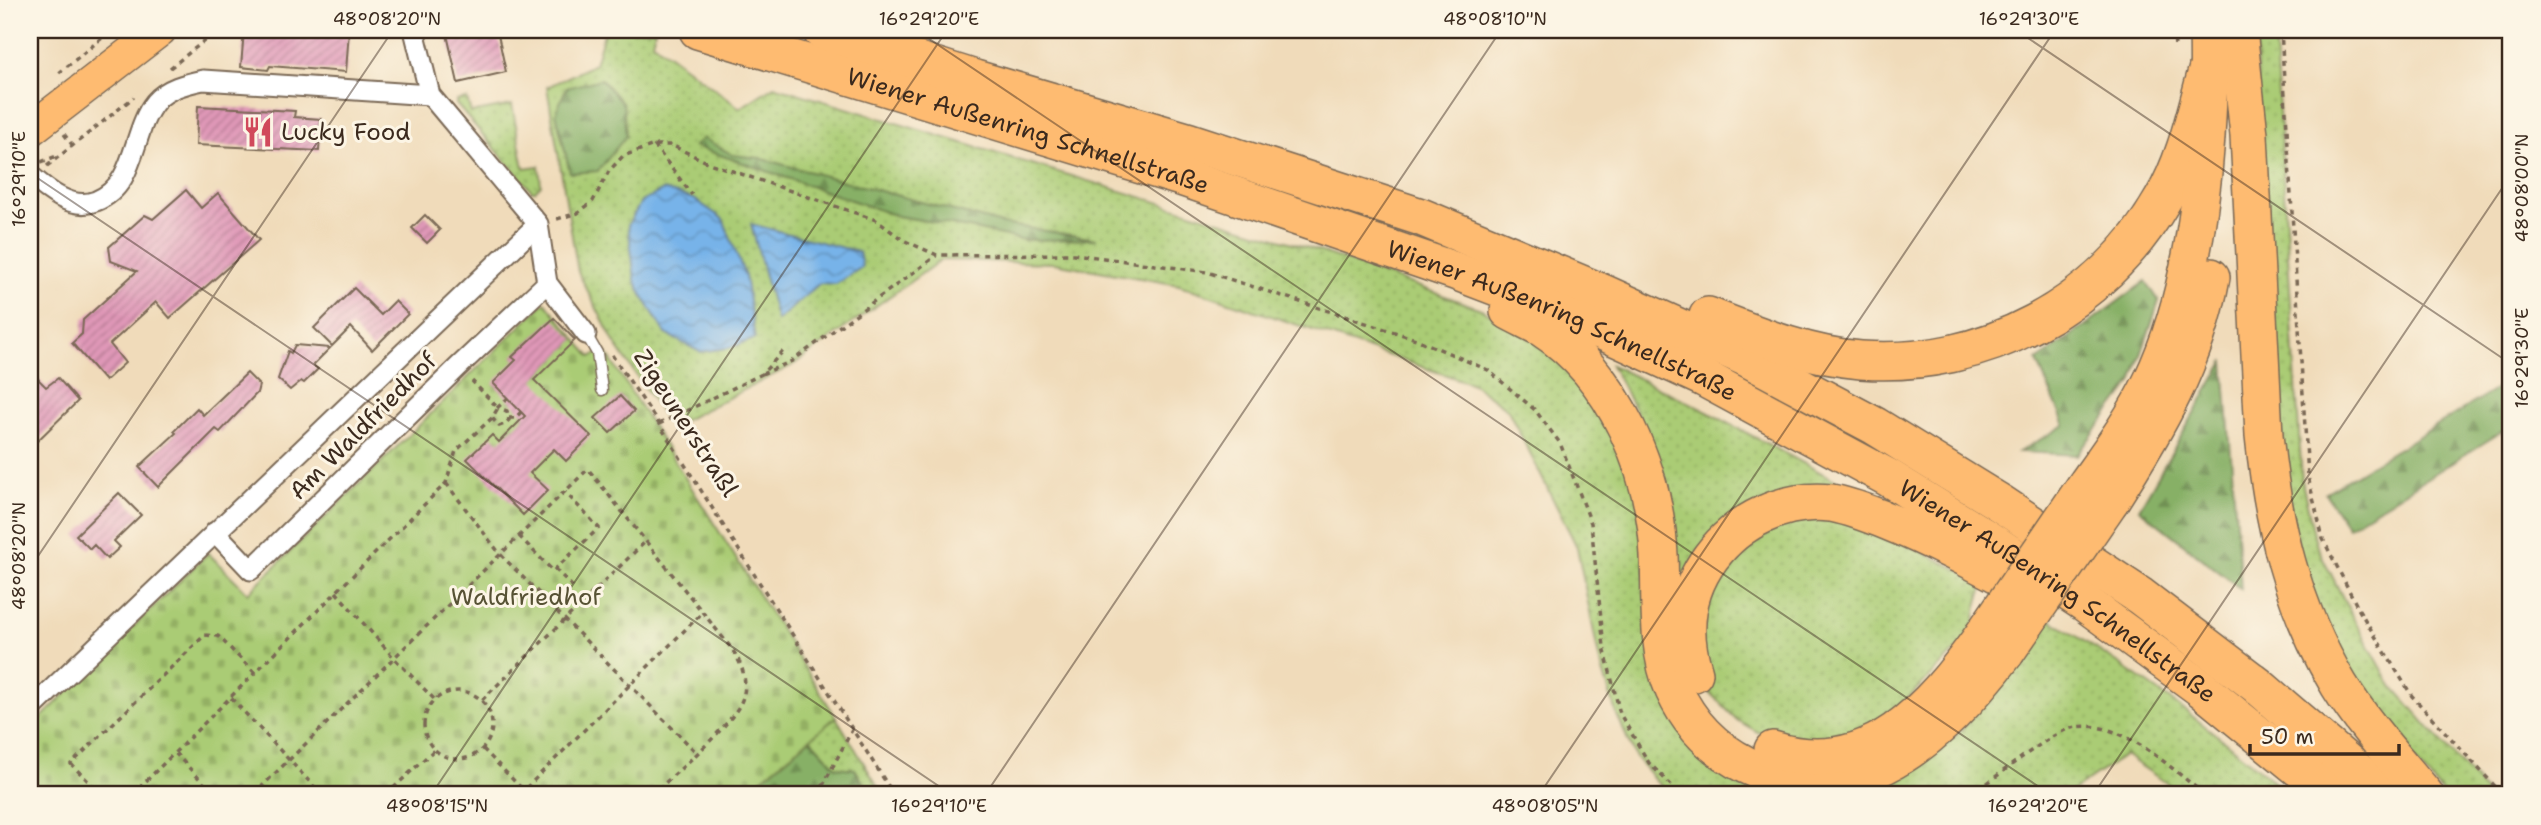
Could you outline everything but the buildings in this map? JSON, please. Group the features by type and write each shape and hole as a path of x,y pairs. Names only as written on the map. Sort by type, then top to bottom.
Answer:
{"highway":[{"name":"Wiener Außenring Schnellstraße","path":"698,30 1181,177 1455,271 1552,308 1702,377 1783,419 1921,498 2085,603 2202,689 2332,795"},
{"name":"Wiener Außenring Schnellstraße","path":"821,30 975,79 1190,142 1421,217 1605,294 1759,365 1875,426 2000,503 2151,604 2257,685 2385,795"},
{"path":"1455,271 1487,299 1543,329 1566,348 1584,365 1625,424 1644,467 1655,515 1666,669 1674,690 1692,720 1735,760 1779,778 1826,782 1875,771 1916,748 1959,711 1994,645 2098,493 2171,401 2198,332 2223,210 2224,44"},
{"path":"1605,294 1649,294 1795,347 1860,360 1923,358 1973,348 2011,335 2044,318 2096,282 2145,227 2164,199 2177,172 2224,44"},
{"path":"2224,44 2249,135 2264,435 2269,482 2286,562 2298,602 2340,687 2425,795"},
{"path":"1994,645 1956,672 1930,703 1908,723 1883,740 1860,750 1835,755 1788,755 1750,740 1732,729 1705,697 1689,656 1687,609 1694,586 1704,567 1731,534 1769,511 1812,503 1831,503 1854,508 1960,555 2039,595 2085,603"}],"main road":[{"path":"30,130 160,30"}],"street":[{"path":"414,30 430,95 538,223 547,283 586,334"},
{"path":"30,175 73,203 88,204 99,200 122,181 145,121 157,101 174,88 203,80 430,95"},
{"name":"Am Waldfriedhof","path":"30,710 538,223"},
{"name":"Am Waldfriedhof","path":"215,532 251,570 547,283"}],"lane":[{"path":"586,334 597,353 602,390"}],"path":[{"path":"52,79 112,30"},
{"path":"2174,30 2175,48"},
{"path":"2281,30 2308,477 2323,539 2359,610 2412,696 2503,795"},
{"path":"538,223 578,213 593,201 609,171 622,156 654,145 671,145 709,163 876,220 903,240 937,255 1074,254 1207,272 1416,339 1488,370 1535,410 1560,443 1591,523 1604,647 1620,714 1649,763 1681,795"},
{"path":"654,145 692,195"},
{"path":"30,165 62,154"},
{"path":"659,424 792,361 937,255"},
{"name":"Zigeunerstraßl","path":"586,334 602,340 659,424 894,795"},
{"path":"762,374 784,350"},
{"path":"458,367 498,408 505,409 509,418"},
{"path":"132,795 446,483 456,451 492,418 508,398"},
{"path":"509,418 515,418 521,412"},
{"path":"492,418 499,426 505,425 509,418"},
{"path":"253,795 588,469 704,612 743,668 743,699 731,719 652,795"},
{"path":"446,483 499,554 696,752"},
{"path":"555,569 599,528 565,492"},
{"path":"519,536 553,571 555,569 573,587"},
{"path":"482,700 645,542"},
{"path":"336,592 435,700"},
{"path":"519,795 704,612"},
{"path":"103,795 71,764 205,635 218,636 254,672"},
{"path":"459,691 471,693 482,700 491,716 492,725 491,733 482,749 462,758 448,757 435,749 427,738 424,724 427,711 435,700 446,693 459,691"},
{"path":"231,698 322,795"},
{"path":"1970,795 2061,732 2087,725 2115,731 2163,762 2205,795"},
{"path":"818,795 853,728"},
{"path":"386,795 435,749"},
{"path":"482,749 528,795"},
{"path":"175,753 215,795"}],"green space":[{"path":"605,30 655,30 652,42 740,108 774,86 1319,251 1481,309 1549,344 1581,374 1636,477 1656,675 1789,795 1669,795 1636,758 1616,713 1599,658 1577,547 1508,410 1473,384 1179,285 1054,263 941,260 793,365 671,427 614,342 578,272 547,87 595,64"},
{"path":"2255,30 2274,30 2302,482 2316,544 2390,683 2488,795 2444,795 2404,748 2345,666 2313,607 2277,459"},
{"path":"601,79 623,104 626,136 598,171 570,173 556,113 566,88"},
{"path":"467,99 471,113 512,105 524,168 539,166 541,185 535,191 532,191 456,104 456,101"},
{"path":"703,138 733,155 759,158 1002,224 1096,239 1024,240 897,216 694,146"},
{"path":"2146,281 2159,301 2132,382 2077,455 2019,452 2065,425 2037,361"},
{"name":"Waldfriedhof","path":"545,302 591,357 604,349 836,717 742,795 30,795 30,729 208,553 248,593"},
{"path":"2224,362 2241,589 2139,509"},
{"path":"1611,365 1698,407 1861,494 1793,494 1676,620 1643,424"},
{"path":"2511,380 2511,426 2348,527 2325,493"},
{"path":"1819,513 1869,526 1986,583 1977,607 1974,632 1869,737 1783,744 1737,720 1710,693 1699,652 1698,615 1730,549 1752,534"},
{"path":"2049,619 2173,702 2289,795 2184,795 2125,755 2067,795 1847,795 1913,766 1959,733 2019,661"},
{"path":"836,717 883,795 870,795 855,769 836,767 810,739"},
{"path":"810,739 836,767 855,769 870,795 742,795"}],"water":[{"path":"663,190 694,199 723,219 745,276 755,339 728,348 700,352 666,334 643,297 635,280 628,225 641,202"},
{"path":"751,224 859,252 862,267 836,284 820,283 777,321"}],"place":[{"name":"Lucky Food","path":"258,132"}]}
